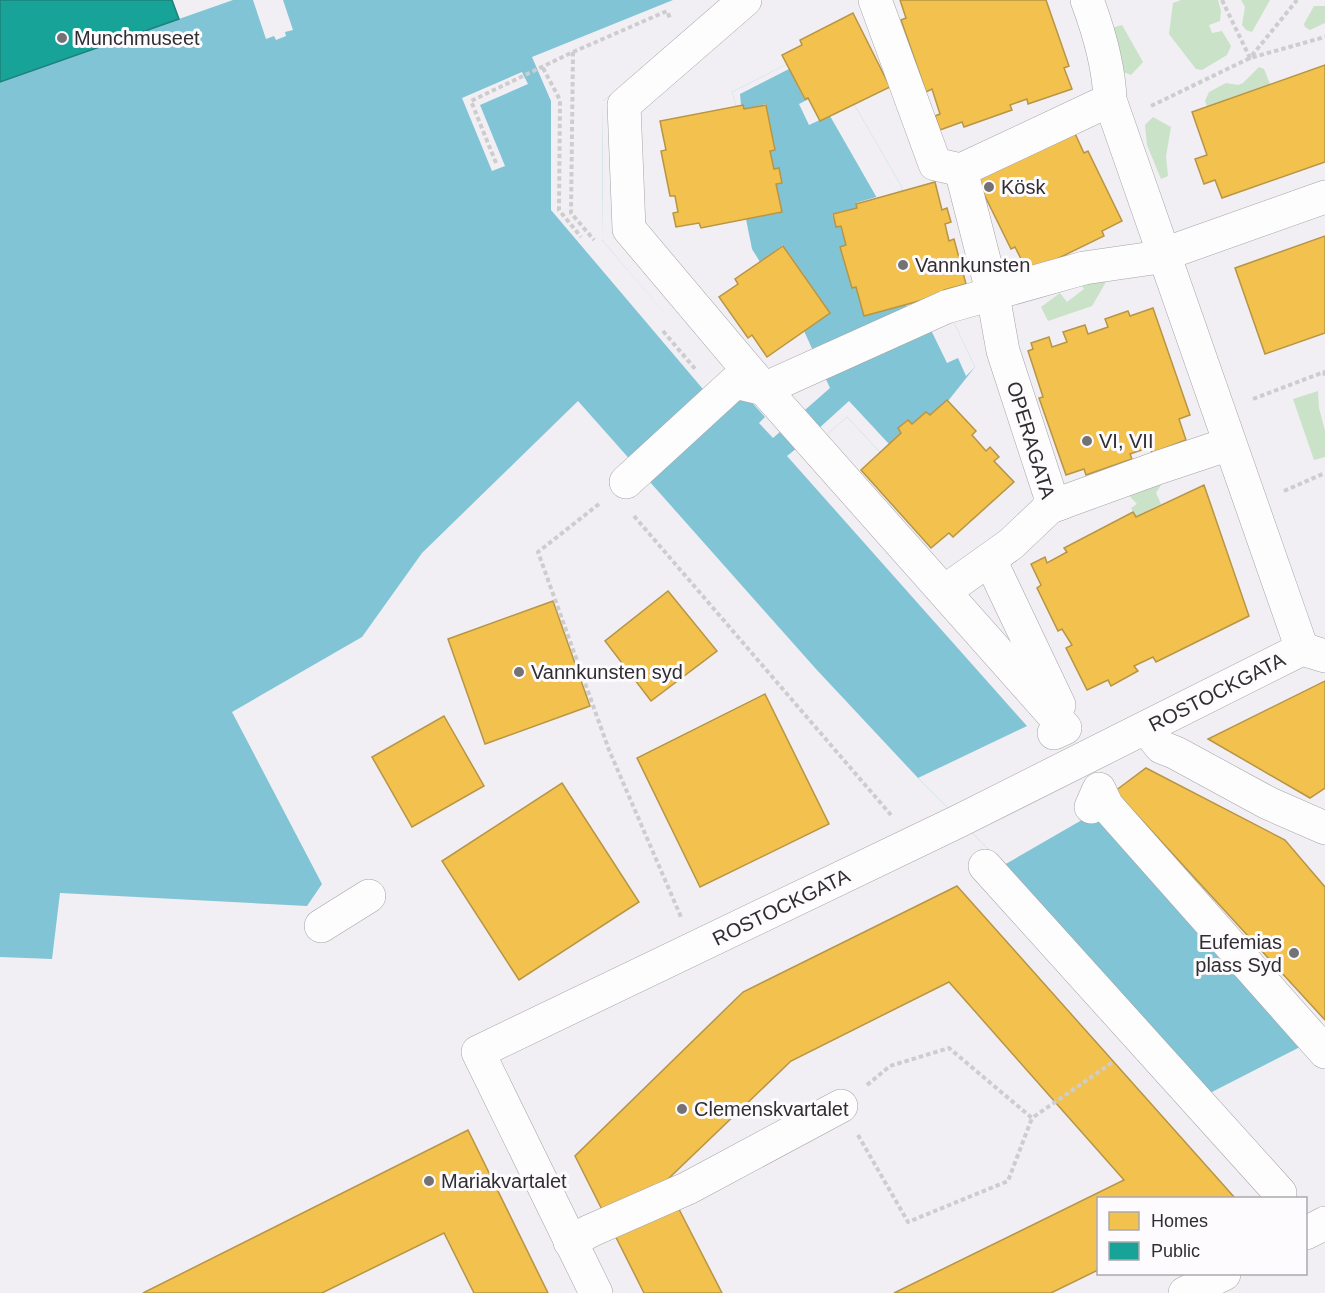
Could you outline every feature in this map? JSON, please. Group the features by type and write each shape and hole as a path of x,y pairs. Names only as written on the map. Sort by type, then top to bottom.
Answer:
{"main road":[{"path":"745,0 677,34 624,105 629,229 665,306 764,389 945,591 1068,738 990,560"},
{"path":"875,0 935,164 962,170 1110,100"},
{"path":"1087,0 1100,34 1110,87 1110,100 1229,444 1251,506 1313,653"},
{"name":"OPERAGATA","path":"962,170 993,295 1003,351 1050,495 1050,507 1229,444"},
{"path":"622,485 735,382 764,389 946,307 1084,268 1153,258 1325,197"},
{"path":"945,591 990,560 1050,507"},
{"name":"ROSTOCKGATA","path":"596,1293 478,1052 915,843 1146,728 1313,653"},
{"path":"1146,728 1161,747 1268,803 1325,828"},
{"path":"1091,807 1099,789 1107,806 1325,1052"},
{"path":"985,866 1280,1193"},
{"path":"321,926 369,896"},
{"path":"570,1242 688,1188 841,1106"},
{"path":"1307,1232 1325,1223"},
{"path":"1185,1293 1222,1275"}],"path":[{"path":"1222,0 1250,58"},
{"path":"1250,58 1295,2 1289,0"},
{"path":"496,163 471,101 573,52 677,34"},
{"path":"1184,90 1250,58 1325,37"},
{"path":"543,68 560,100 559,210 581,237"},
{"path":"665,306 698,372"},
{"path":"1219,412 1324,372 1325,376"},
{"path":"1251,506 1325,473"},
{"path":"694,948 609,750 538,552 622,485 915,843"},
{"path":"1032,1118 949,1048 890,1066 841,1106 908,1222 1008,1181 1032,1118 1143,1040"}],"green space":[{"path":"1181,0 1218,0 1221,11 1220,21 1209,25 1212,33 1222,31 1231,46 1227,55 1202,70 1196,69 1169,34 1173,3"},
{"path":"1241,0 1270,0 1252,32 1246,30 1242,25 1245,7"},
{"path":"1314,6 1325,6 1325,23 1310,30 1304,24"},
{"path":"1122,25 1143,62 1131,75 1121,71 1112,28"},
{"path":"1259,67 1264,69 1270,84 1207,106 1205,101 1209,92 1226,83 1238,85 1243,83"},
{"path":"1153,117 1171,127 1166,156 1168,176 1161,179 1147,145 1145,125"},
{"path":"1087,275 1106,282 1092,306 1048,321 1041,307 1060,293 1067,302 1084,289 1079,282"},
{"path":"1318,391 1319,408 1325,431 1325,457 1314,460 1293,399"},
{"path":"1157,475 1161,485 1156,493 1161,504 1136,517 1131,508 1137,504 1122,488"}],"water":[{"path":"233,0 727,0 603,101 602,240 734,395 741,390 765,417 759,423 773,438 830,388 804,331 830,313 783,245 760,262 752,249 746,219 782,212 776,184 781,183 779,169 774,169 770,151 775,149 766,104 744,109 743,105 736,106 732,92 787,64 804,99 809,97 799,104 809,125 854,104 903,189 856,203 857,208 832,214 836,227 841,226 846,245 841,247 852,288 856,287 864,316 941,295 975,367 948,401 930,415 926,412 912,424 907,420 898,428 901,433 880,452 847,417 824,437 1046,717 1094,813 1302,1046 1208,1094 1004,865 918,778 816,669 578,401 422,553 362,637 232,712 322,884 307,906 60,893 52,959 0,957 0,82"}],"pier":[{"path":"253,0 283,0 293,30 285,32 286,36 276,40 274,36 266,39"},
{"path":"673,0 727,0 603,101 602,240 735,395 719,408 551,210 551,101 532,57"},
{"path":"787,64 789,69 740,94 741,105 736,106 732,92"},
{"path":"522,72 528,84 480,105 505,166 492,171 462,98"},
{"path":"854,104 903,189 877,198 830,116"},
{"path":"941,295 975,367 966,376 958,358 947,363 929,326 906,305"},
{"path":"849,401 889,444 880,452 847,417 824,437 817,430"},
{"path":"797,448 1062,747 1094,813 1004,865 918,778 1027,726 787,456"}],"building: Homes":[{"path":"900,0 1046,0 1069,66 1064,68 1072,89 1028,104 1027,99 1010,105 1012,110 964,127 962,122 940,130 935,116 940,114 932,89 926,92 901,20 906,18"},
{"path":"853,13 890,87 820,121 808,98 805,99 782,55 802,45 800,40"},
{"path":"1325,65 1325,162 1222,198 1215,180 1204,184 1195,159 1207,155 1192,112"},
{"path":"743,105 744,109 766,105 775,150 770,151 774,169 779,168 782,183 776,184 782,212 701,228 699,223 676,227 673,213 678,212 675,196 670,196 661,151 666,150 660,121"},
{"path":"1072,127 1084,153 1088,151 1122,221 1102,231 1104,236 1028,273 1015,247 1011,249 977,180"},
{"name":"Vannkunsten","path":"935,182 942,210 947,208 951,222 945,224 949,241 954,239 966,284 944,290 945,294 864,316 856,287 852,288 840,247 846,245 841,226 836,227 833,214 857,208 856,204"},
{"path":"1325,236 1325,333 1265,354 1235,268"},
{"path":"783,246 830,313 767,357 752,335 748,338 719,297 738,284 735,279"},
{"path":"1153,308 1190,415 1179,419 1186,440 1152,453 1150,447 1130,454 1132,459 1086,475 1084,469 1066,475 1039,398 1043,397 1028,351 1033,349 1031,343 1049,337 1052,347 1067,342 1063,332 1085,325 1088,334 1108,327 1105,319 1128,311 1130,316"},
{"path":"947,400 976,431 972,435 986,451 990,447 999,457 994,461 1014,482 953,537 949,533 931,548 861,470 901,433 898,428 908,420 912,424 926,412 930,415"},
{"path":"1204,485 1249,616 1156,662 1153,657 1134,666 1138,671 1111,686 1108,680 1087,690 1066,648 1072,645 1062,629 1058,631 1037,588 1041,585 1031,564 1045,557 1047,563 1067,552 1064,548 1133,512 1136,517"},
{"path":"668,591 717,651 651,701 605,641"},
{"name":"Vannkunsten syd","path":"553,601 590,706 485,744 448,639"},
{"path":"1325,681 1325,788 1310,798 1208,739"},
{"path":"765,694 829,824 700,887 637,758"},
{"path":"444,716 484,786 412,827 372,757"},
{"name":"Eufemias plass Syd","path":"1146,768 1285,840 1325,887 1325,1020 1115,791"},
{"path":"562,783 639,902 519,980 442,861"},
{"name":"Clemenskvartalet","path":"957,886 1234,1197 1097,1197 1097,1270 1051,1293 894,1293 1124,1180 949,982 791,1061 665,1182 722,1293 644,1293 575,1156 743,992"},
{"name":"Mariakvartalet","path":"468,1130 548,1293 474,1293 444,1233 322,1293 143,1293"}],"building: Public":[{"name":"Munchmuseet","path":"0,0 172,0 179,19 0,82"}],"place":[{"name":"Munchmuseet","path":"62,38"},
{"name":"Kösk","path":"989,187"},
{"name":"Vannkunsten","path":"903,265"},
{"name":"VI, VII","path":"1087,441"},
{"name":"Vannkunsten syd","path":"519,672"},
{"name":"Eufemias plass Syd","path":"1294,953"},
{"name":"Clemenskvartalet","path":"682,1109"},
{"name":"Mariakvartalet","path":"429,1181"}]}
